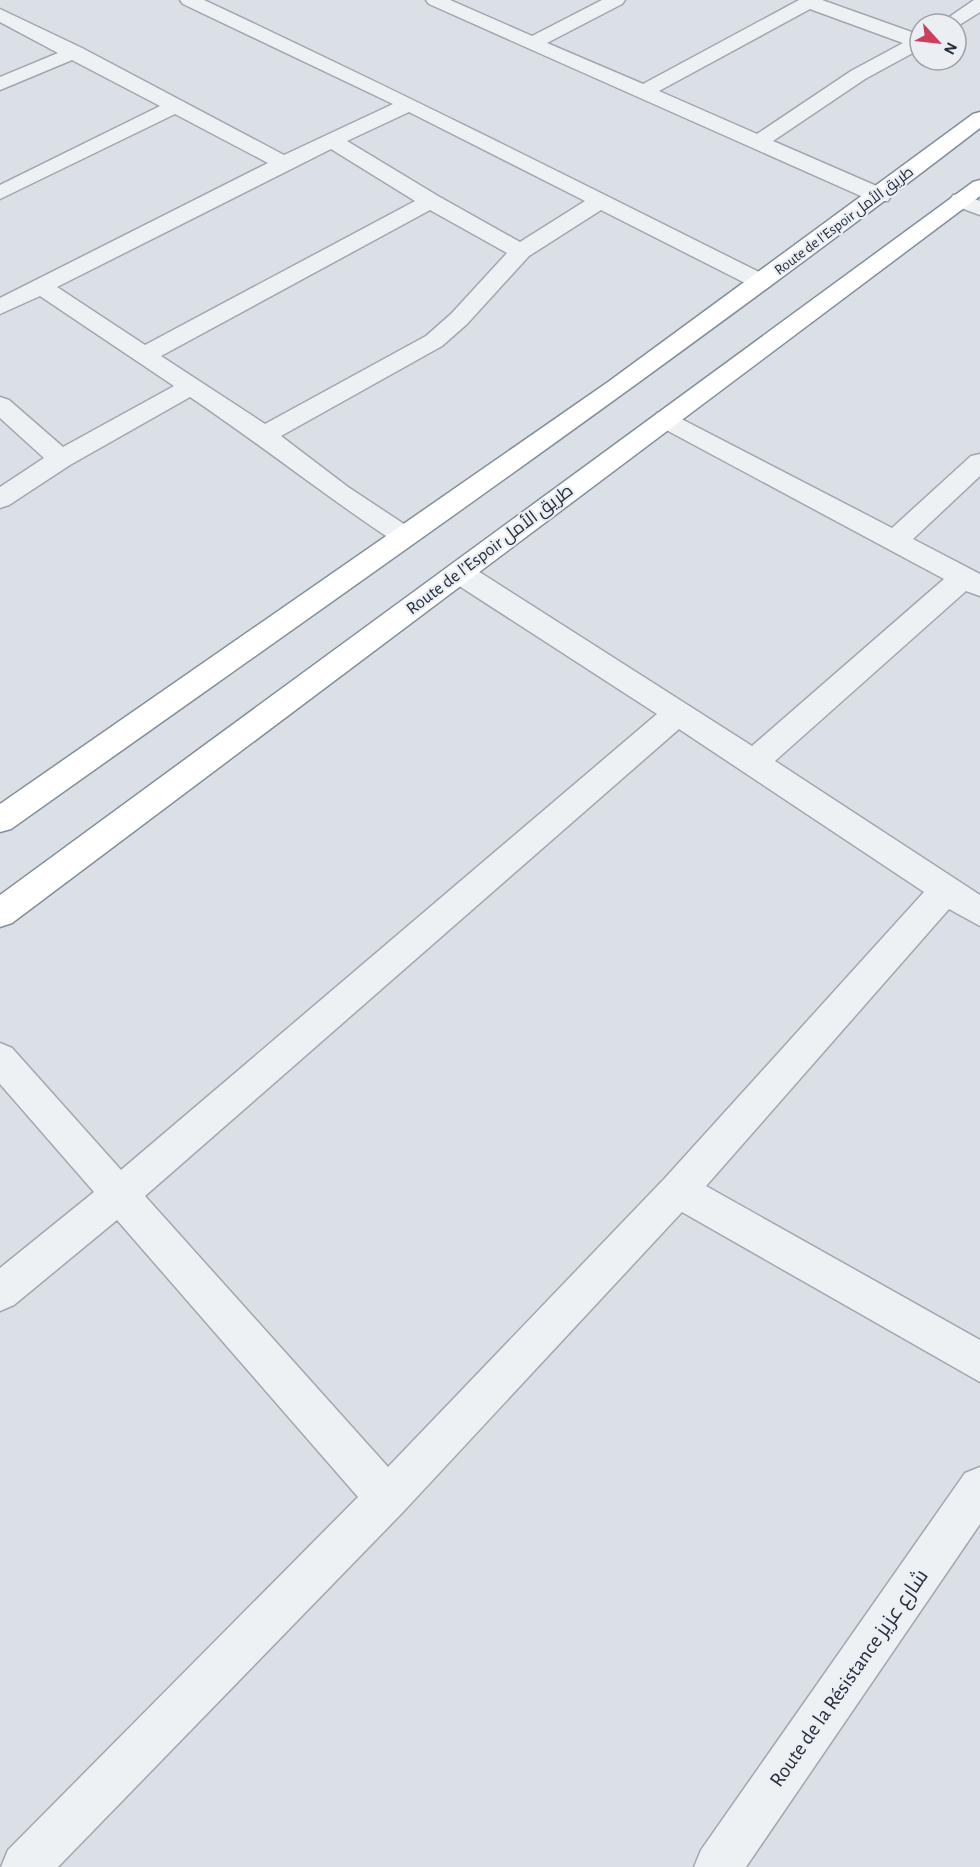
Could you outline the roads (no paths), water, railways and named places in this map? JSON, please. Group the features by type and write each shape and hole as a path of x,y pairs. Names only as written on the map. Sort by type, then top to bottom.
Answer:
{"highway":[{"name":"Route de l’Espoir طريق الأمل","path":"0,820 405,536 761,282 880,196 980,118"},
{"name":"Route de l’Espoir طريق الأمل","path":"0,913 666,419 974,198"}],"street":[{"path":"189,0 409,104 761,282"},
{"path":"435,0 641,93 880,196"},
{"path":"532,43 616,0"},
{"path":"641,93 811,1 908,37"},
{"path":"967,12 980,4"},
{"path":"0,15 75,52 284,163"},
{"path":"758,143 858,75 908,47"},
{"path":"0,84 75,52"},
{"path":"0,307 284,163 409,104"},
{"path":"0,193 176,106"},
{"path":"333,141 430,201 521,251"},
{"path":"264,435 434,341 459,319 521,251 602,200"},
{"path":"144,355 430,201"},
{"path":"40,286 264,435 339,493 405,536"},
{"path":"0,499 61,459 190,387"},
{"path":"0,405 61,459"},
{"path":"666,419 972,581 754,762"},
{"path":"894,541 980,462"},
{"path":"460,573 754,762 980,912"},
{"path":"0,1292 119,1195 678,713"},
{"path":"25,1867 387,1498 678,1190 946,890"},
{"path":"0,1059 387,1498"},
{"path":"678,1190 980,1362"},
{"name":"Route de la Résistance شارع عزيز","path":"718,1867 980,1488"}]}
